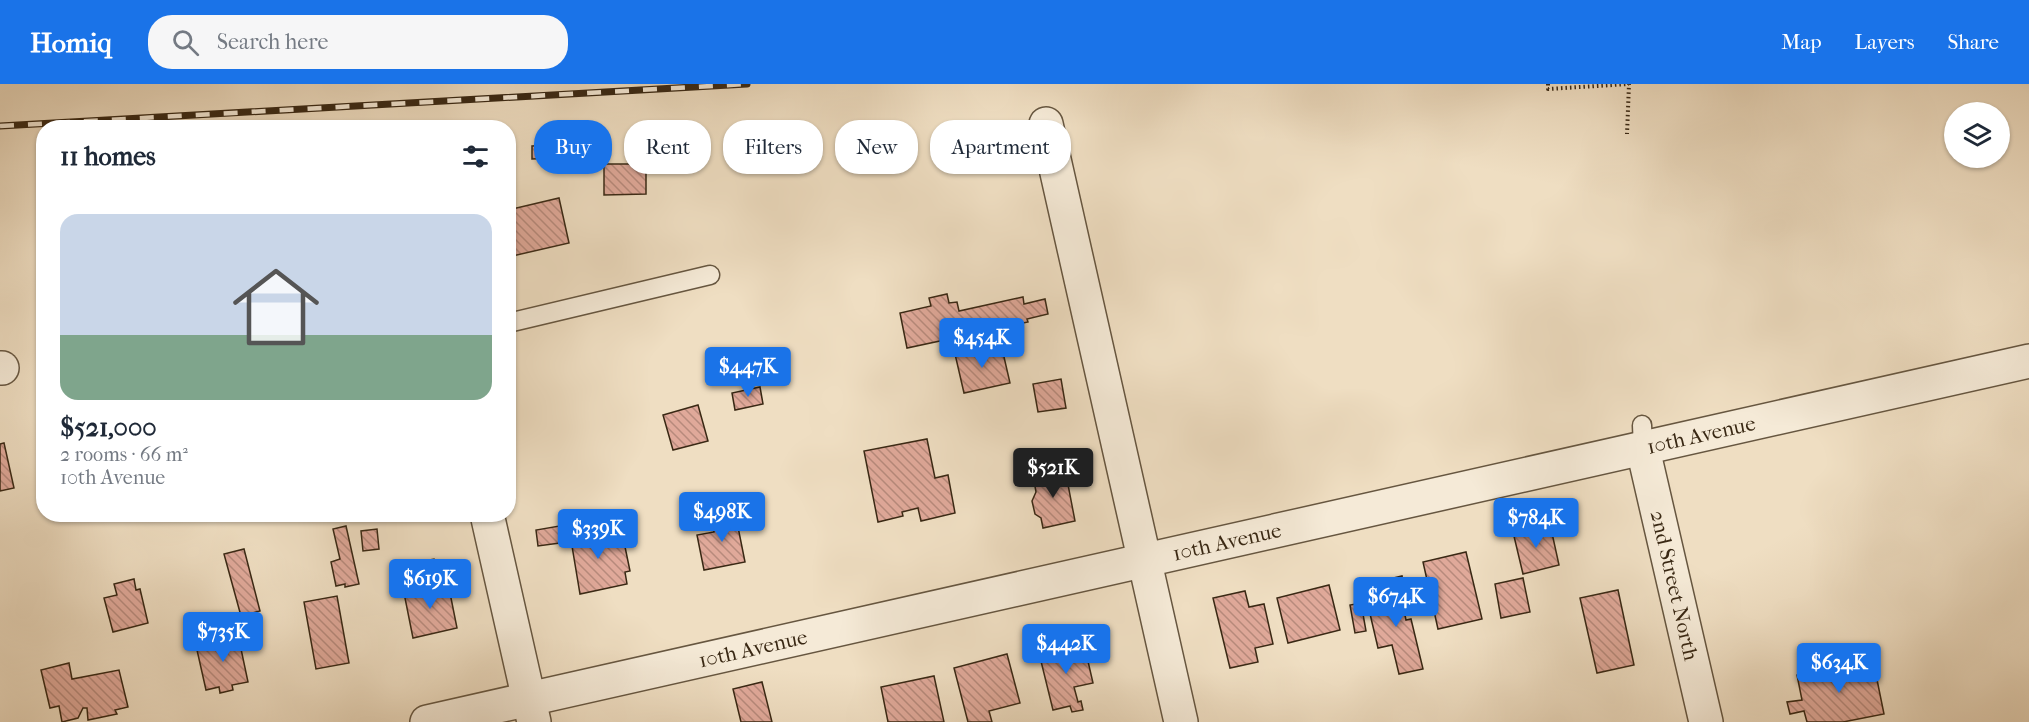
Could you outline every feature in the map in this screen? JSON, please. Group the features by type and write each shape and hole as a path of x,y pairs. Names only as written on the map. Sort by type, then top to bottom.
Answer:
{"street":[{"path":"1057,174 1181,722"},
{"name":"10th Avenue","path":"427,722 531,711 1145,562 1643,437 2029,361"},
{"name":"2nd Street North","path":"1643,437 1706,722"},
{"path":"489,522 531,711"}],"lane":[{"path":"516,321 710,275"}],"path":[{"path":"1548,86 1629,84 1627,134"}],"building":[{"path":"532,146 534,146 534,159 532,159"},
{"path":"612,164 624,164 624,174 646,174 646,194 604,195 604,174 612,174"},
{"path":"559,198 569,243 516,255 516,208"},
{"path":"947,294 949,303 957,302 959,311 1023,297 1024,304 1045,299 1048,314 1027,319 1028,322 907,348 900,313 931,306 929,298"},
{"path":"1001,344 1010,383 964,393 955,354"},
{"path":"1061,379 1066,408 1038,412 1033,384"},
{"path":"760,387 763,404 735,410 732,393"},
{"path":"698,405 708,441 673,450 663,415"},
{"path":"927,439 935,478 948,475 955,513 921,521 918,508 902,512 903,516 878,522 864,451"},
{"path":"4,443 14,488 0,491 0,444"},
{"path":"1065,469 1075,521 1043,528 1041,518 1035,514 1032,501 1036,492 1033,475"},
{"path":"735,512 745,562 704,570 697,535 714,532 711,517"},
{"path":"599,522 604,546 624,542 630,571 625,572 627,584 580,594 569,528"},
{"path":"1550,524 1559,565 1523,574 1513,532"},
{"path":"565,525 567,542 538,546 536,530"},
{"path":"346,526 359,584 345,587 345,584 336,586 331,562 340,559 333,529"},
{"path":"377,529 379,549 363,551 361,531"},
{"path":"244,549 260,611 241,616 224,554"},
{"path":"1466,552 1482,619 1438,629 1423,562"},
{"path":"434,559 439,581 402,588 398,566"},
{"path":"1402,576 1406,595 1401,596 1406,620 1411,619 1423,669 1399,674 1392,645 1378,648 1367,601 1386,596 1385,592 1392,591 1389,579"},
{"path":"1523,578 1530,612 1501,618 1495,584"},
{"path":"134,579 136,590 140,589 148,623 113,632 104,598 117,595 114,584"},
{"path":"448,583 457,628 413,638 404,593"},
{"path":"1329,585 1340,630 1288,643 1277,598"},
{"path":"1618,590 1634,665 1597,673 1580,598"},
{"path":"1245,591 1249,607 1264,604 1273,644 1255,648 1258,662 1230,668 1213,598"},
{"path":"337,596 349,663 316,669 304,602"},
{"path":"1361,603 1366,631 1355,633 1350,605"},
{"path":"237,630 248,682 232,685 233,690 220,693 219,687 206,690 197,650 216,645 214,636"},
{"path":"1084,644 1093,683 1074,687 1083,710 1072,712 1070,706 1053,710 1039,653"},
{"path":"1007,654 1020,703 989,711 992,722 968,722 954,668"},
{"path":"1873,660 1884,714 1843,722 1807,722 1804,711 1790,714 1787,702 1802,700 1797,675"},
{"path":"69,663 72,679 119,670 128,707 115,710 117,714 88,720 87,708 83,708 78,718 62,722 59,706 50,708 41,670"},
{"path":"934,676 944,722 888,722 881,687"},
{"path":"762,682 772,722 741,722 733,689"}],"railway":[{"path":"107,120 747,84"},
{"path":"0,126 36,124"}]}
